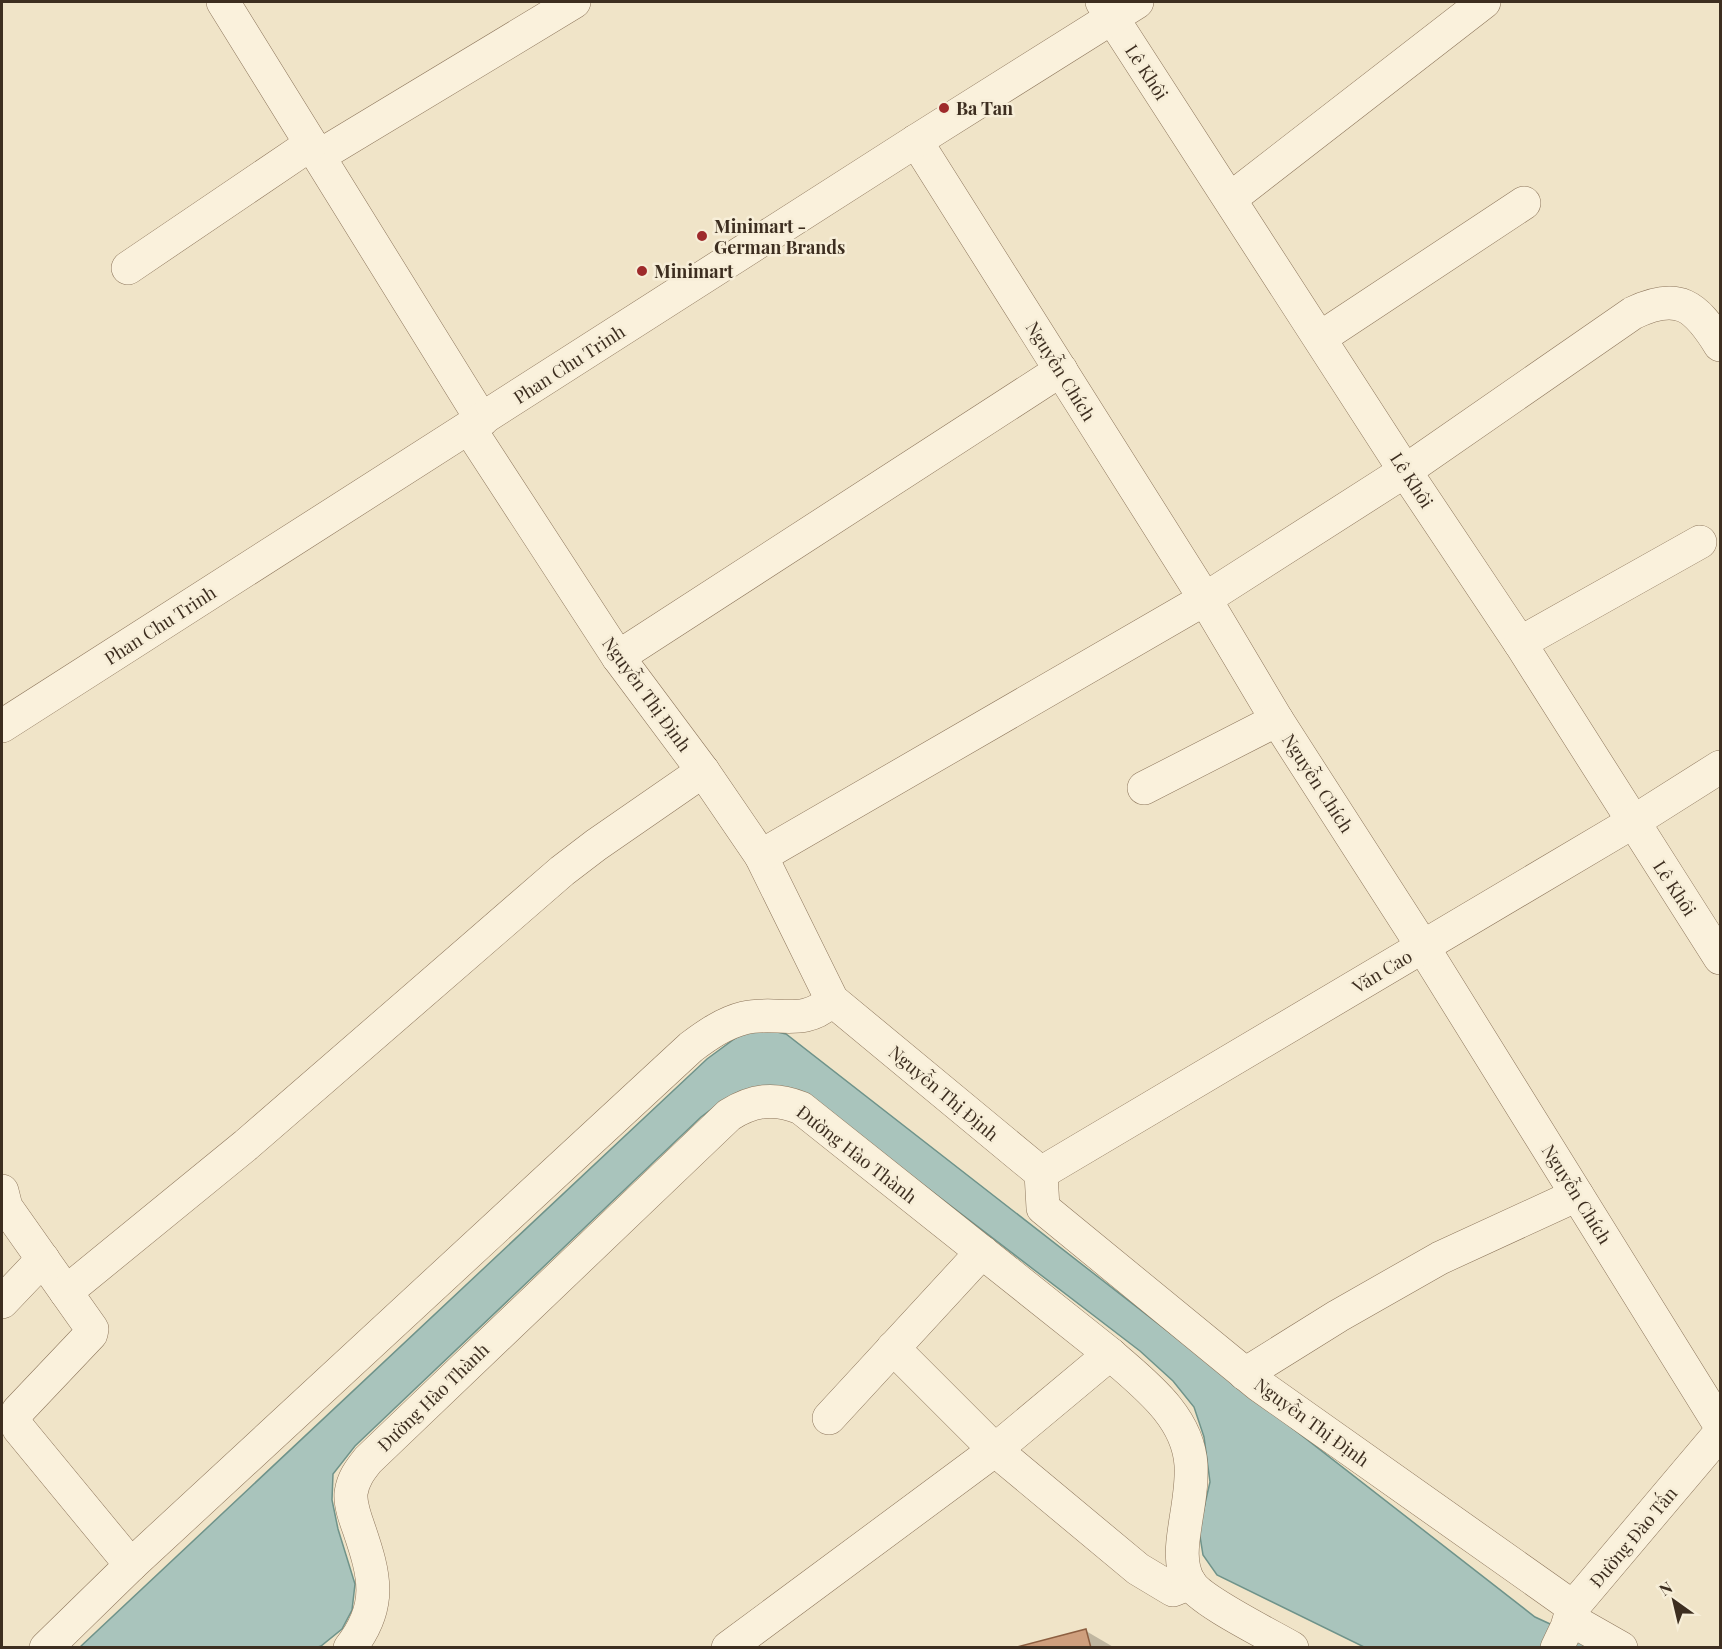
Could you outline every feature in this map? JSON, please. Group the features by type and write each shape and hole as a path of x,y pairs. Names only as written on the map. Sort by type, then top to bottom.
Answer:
{"street":[{"name":"Nguyễn Thị Định","path":"223,2 315,150 475,424 618,657 703,771 762,856 832,1000 1041,1173 1043,1208 1245,1374 1567,1625 1621,1647"},
{"path":"128,268 315,150 574,2"},
{"path":"1230,199 1484,2"},
{"name":"Lê Khôi","path":"1117,7 1230,199 1405,471 1520,643 1720,958"},
{"name":"Phan Chu Trinh","path":"2,726 916,141 1117,7"},
{"name":"Nguyễn Chích","path":"916,141 1205,599 1277,720 1423,947 1720,1425"},
{"path":"1320,338 1524,203"},
{"path":"762,856 1205,599 1405,471 1633,313 1650,305 1679,304 1691,309 1708,326 1720,345"},
{"path":"618,657 1061,370"},
{"path":"1520,643 1700,542"},
{"path":"1144,788 1277,720"},
{"name":"Văn Cao","path":"1041,1173 1633,822 1720,767"},
{"path":"66,1292 246,1145 562,871 703,771"},
{"path":"46,1647 131,1565 691,1047 705,1036 731,1022 761,1016 810,1016 832,1000"},
{"name":"Đường Hào Thành","path":"350,1647 361,1634 371,1612 374,1588 371,1564 354,1514 351,1494 355,1477 368,1460 729,1115 757,1101 788,1102 801,1108 1110,1354 1157,1396 1175,1418 1186,1442 1191,1463 1191,1490 1182,1545 1183,1566 1190,1583"},
{"path":"2,1191 6,1207 92,1329 91,1334 18,1411 15,1421 19,1429 131,1565"},
{"path":"1245,1374 1338,1316 1440,1258 1577,1195"},
{"path":"829,1418 982,1252"},
{"path":"2,1302 43,1259"},
{"path":"893,1348 995,1450 1138,1569 1173,1590 1190,1583 1206,1599 1292,1647"},
{"path":"729,1647 995,1450 1110,1354"},
{"name":"Đường Đào Tấn","path":"1567,1625 1720,1433"}],"water":[{"path":"760,1028 786,1034 1535,1617 1600,1647 1364,1647 1217,1575 1203,1555 1199,1530 1210,1482 1204,1437 1194,1407 1173,1381 1140,1351 806,1095 725,1099 701,1117 355,1446 333,1474 332,1500 338,1529 355,1584 352,1610 342,1629 321,1646 79,1648 707,1059 737,1037"}],"building":[{"path":"1086,1629 1091,1648 1013,1648"}],"place":[{"name":"Ba Tan","path":"944,108"},
{"name":"Minimart - German Brands","path":"702,236"},
{"name":"Minimart","path":"642,271"}]}
